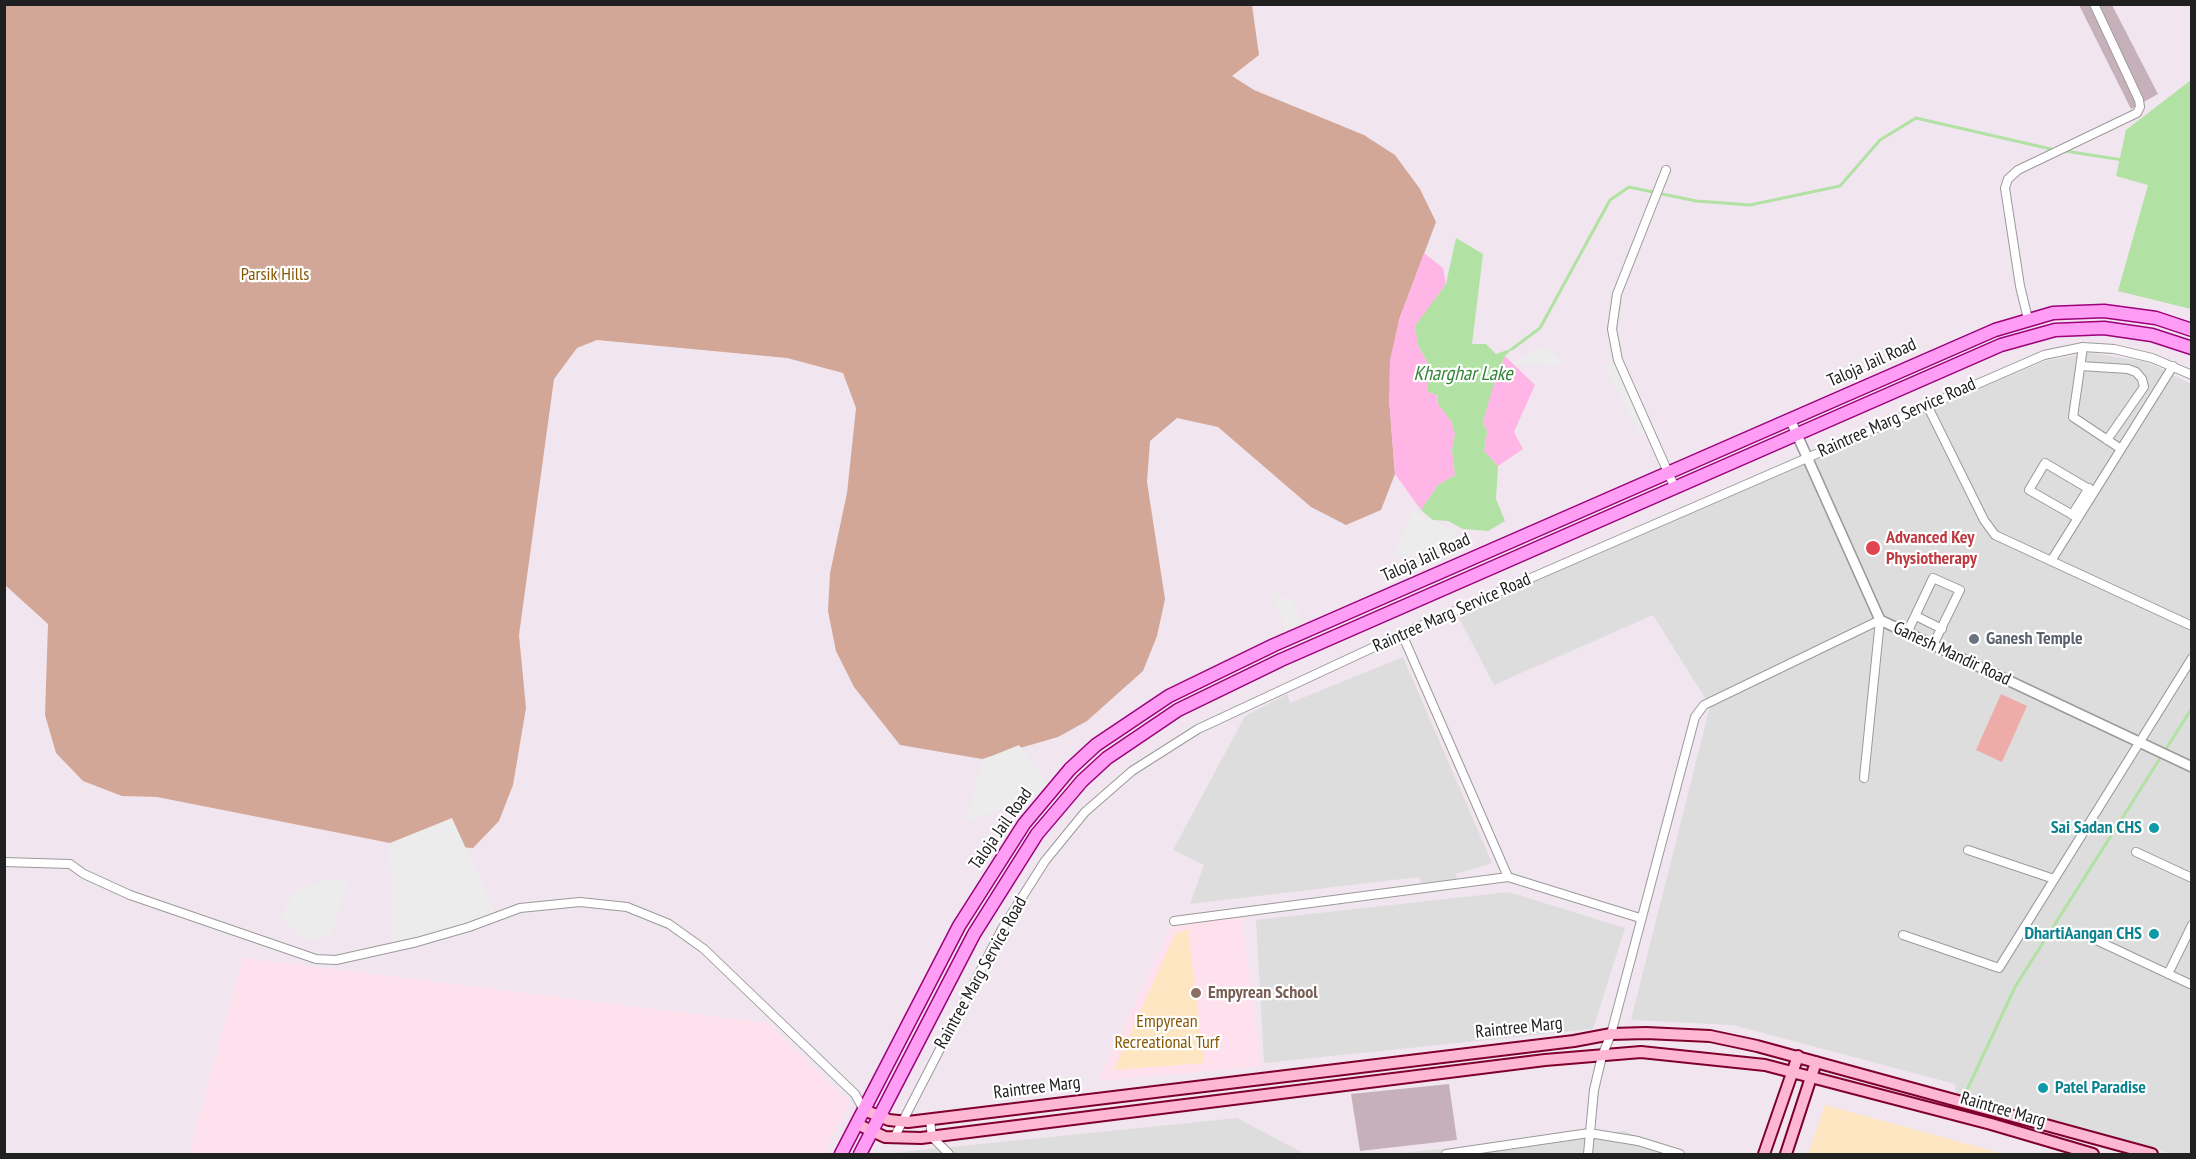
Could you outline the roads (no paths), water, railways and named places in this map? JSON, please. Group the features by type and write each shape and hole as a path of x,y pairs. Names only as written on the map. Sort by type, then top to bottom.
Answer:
{"main road":[{"name":"Taloja Jail Road","path":"864,1110 937,967 987,879 1046,795 1096,745 1169,696 1220,669 1995,330 2028,319 2070,312 2119,312 2156,318 2192,330"},
{"name":"Taloja Jail Road","path":"879,1117 989,908 1037,834 1082,781 1107,758 1178,710 1227,684 2001,345 2040,333 2072,328 2117,328 2152,335 2192,348"},
{"name":"Raintree Marg","path":"864,1110 879,1117 902,1122 930,1120 1574,1041 1611,1034 1710,1036 1798,1056 2100,1138 2152,1155"},
{"name":"Raintree Marg","path":"857,1124 872,1132 894,1138 932,1137 1623,1052 1674,1054 1748,1062 1991,1124 2094,1155"},
{"path":"1764,1155 1798,1056"},
{"path":"1786,1155 1813,1078 1816,1062"},
{"path":"841,1155 864,1110"},
{"path":"860,1155 879,1117"},
{"path":"2094,1155 2100,1138"}],"street":[{"path":"2028,319 2020,286 2005,188 2008,179 2018,170 2063,147 2138,113 2140,107 2139,100 2094,4"},
{"path":"1666,170 1617,294 1612,329 1618,360 1675,488"},
{"path":"2083,347 2073,417 2121,449"},
{"name":"Raintree Marg Service Road","path":"894,1138 1002,929 1045,861 1085,812 1132,771 1198,729 1402,634 2044,355 2083,347 2132,352 2174,366 2192,375"},
{"path":"2081,366 2128,369 2136,372 2142,379 2144,387 2107,440"},
{"path":"2051,561 2092,490 2174,366"},
{"path":"1927,405 1990,529 2001,538 2192,626"},
{"name":"Ganesh Mandir Road","path":"1790,419 1880,620 2192,767"},
{"path":"2075,517 2029,490 2045,463 2092,490"},
{"path":"1907,633 1933,578 1960,590 1933,645"},
{"path":"1916,616 1942,628"},
{"path":"1864,778 1880,620"},
{"path":"1588,1155 1589,1133 1602,1056 1611,1034 1695,717 1704,705 1880,620"},
{"path":"1402,634 1508,877"},
{"path":"1903,935 1999,968 2054,879 2143,744 2192,658"},
{"path":"1968,850 2054,879"},
{"path":"2136,852 2192,878"},
{"path":"4,862 70,864 84,874 190,918 270,941 302,956 326,960 336,960 417,942 469,927 520,908 580,902 627,907 669,924 704,949 855,1094 864,1110"},
{"path":"1174,921 1508,877 1640,918"},
{"path":"2168,974 2192,926"},
{"path":"2081,933 2192,985"},
{"path":"930,1120 932,1137 949,1155"},
{"path":"1446,1155 1589,1133 1638,1142 1680,1155"}],"water":[{"path":"2191,80 2191,309 2118,291 2148,185 2116,176 2126,130"},
{"name":"Kharghar Lake","path":"1456,238 1483,254 1472,344 1486,344 1496,354 1513,348 1505,356 1496,376 1483,422 1487,432 1484,451 1498,466 1496,499 1505,521 1488,531 1463,529 1448,521 1433,520 1421,510 1438,485 1455,475 1452,450 1455,434 1451,421 1438,404 1437,395 1428,392 1428,377 1432,371 1418,345 1415,326 1446,284"}],"waterway":[{"path":"1512,349 1540,328 1610,200 1629,187 1696,201 1750,205 1840,186 1880,140 1916,118 2055,150"},
{"path":"2065,151 2123,160"},
{"path":"1967,1090 2015,987 2192,708"}],"place":[{"name":"Advanced Key Physiotherapy","path":"1873,548"},
{"name":"Ganesh Temple","path":"1974,639"},
{"name":"Sai Sadan CHS","path":"2154,828"},
{"name":"DhartiAangan CHS","path":"2154,934"},
{"name":"Empyrean School","path":"1196,993"},
{"name":"Patel Paradise","path":"2043,1088"}],"park label":[{"name":"Parsik Hills","path":"275,275"},
{"name":"Empyrean Recreational Turf","path":"1167,1032"}]}
